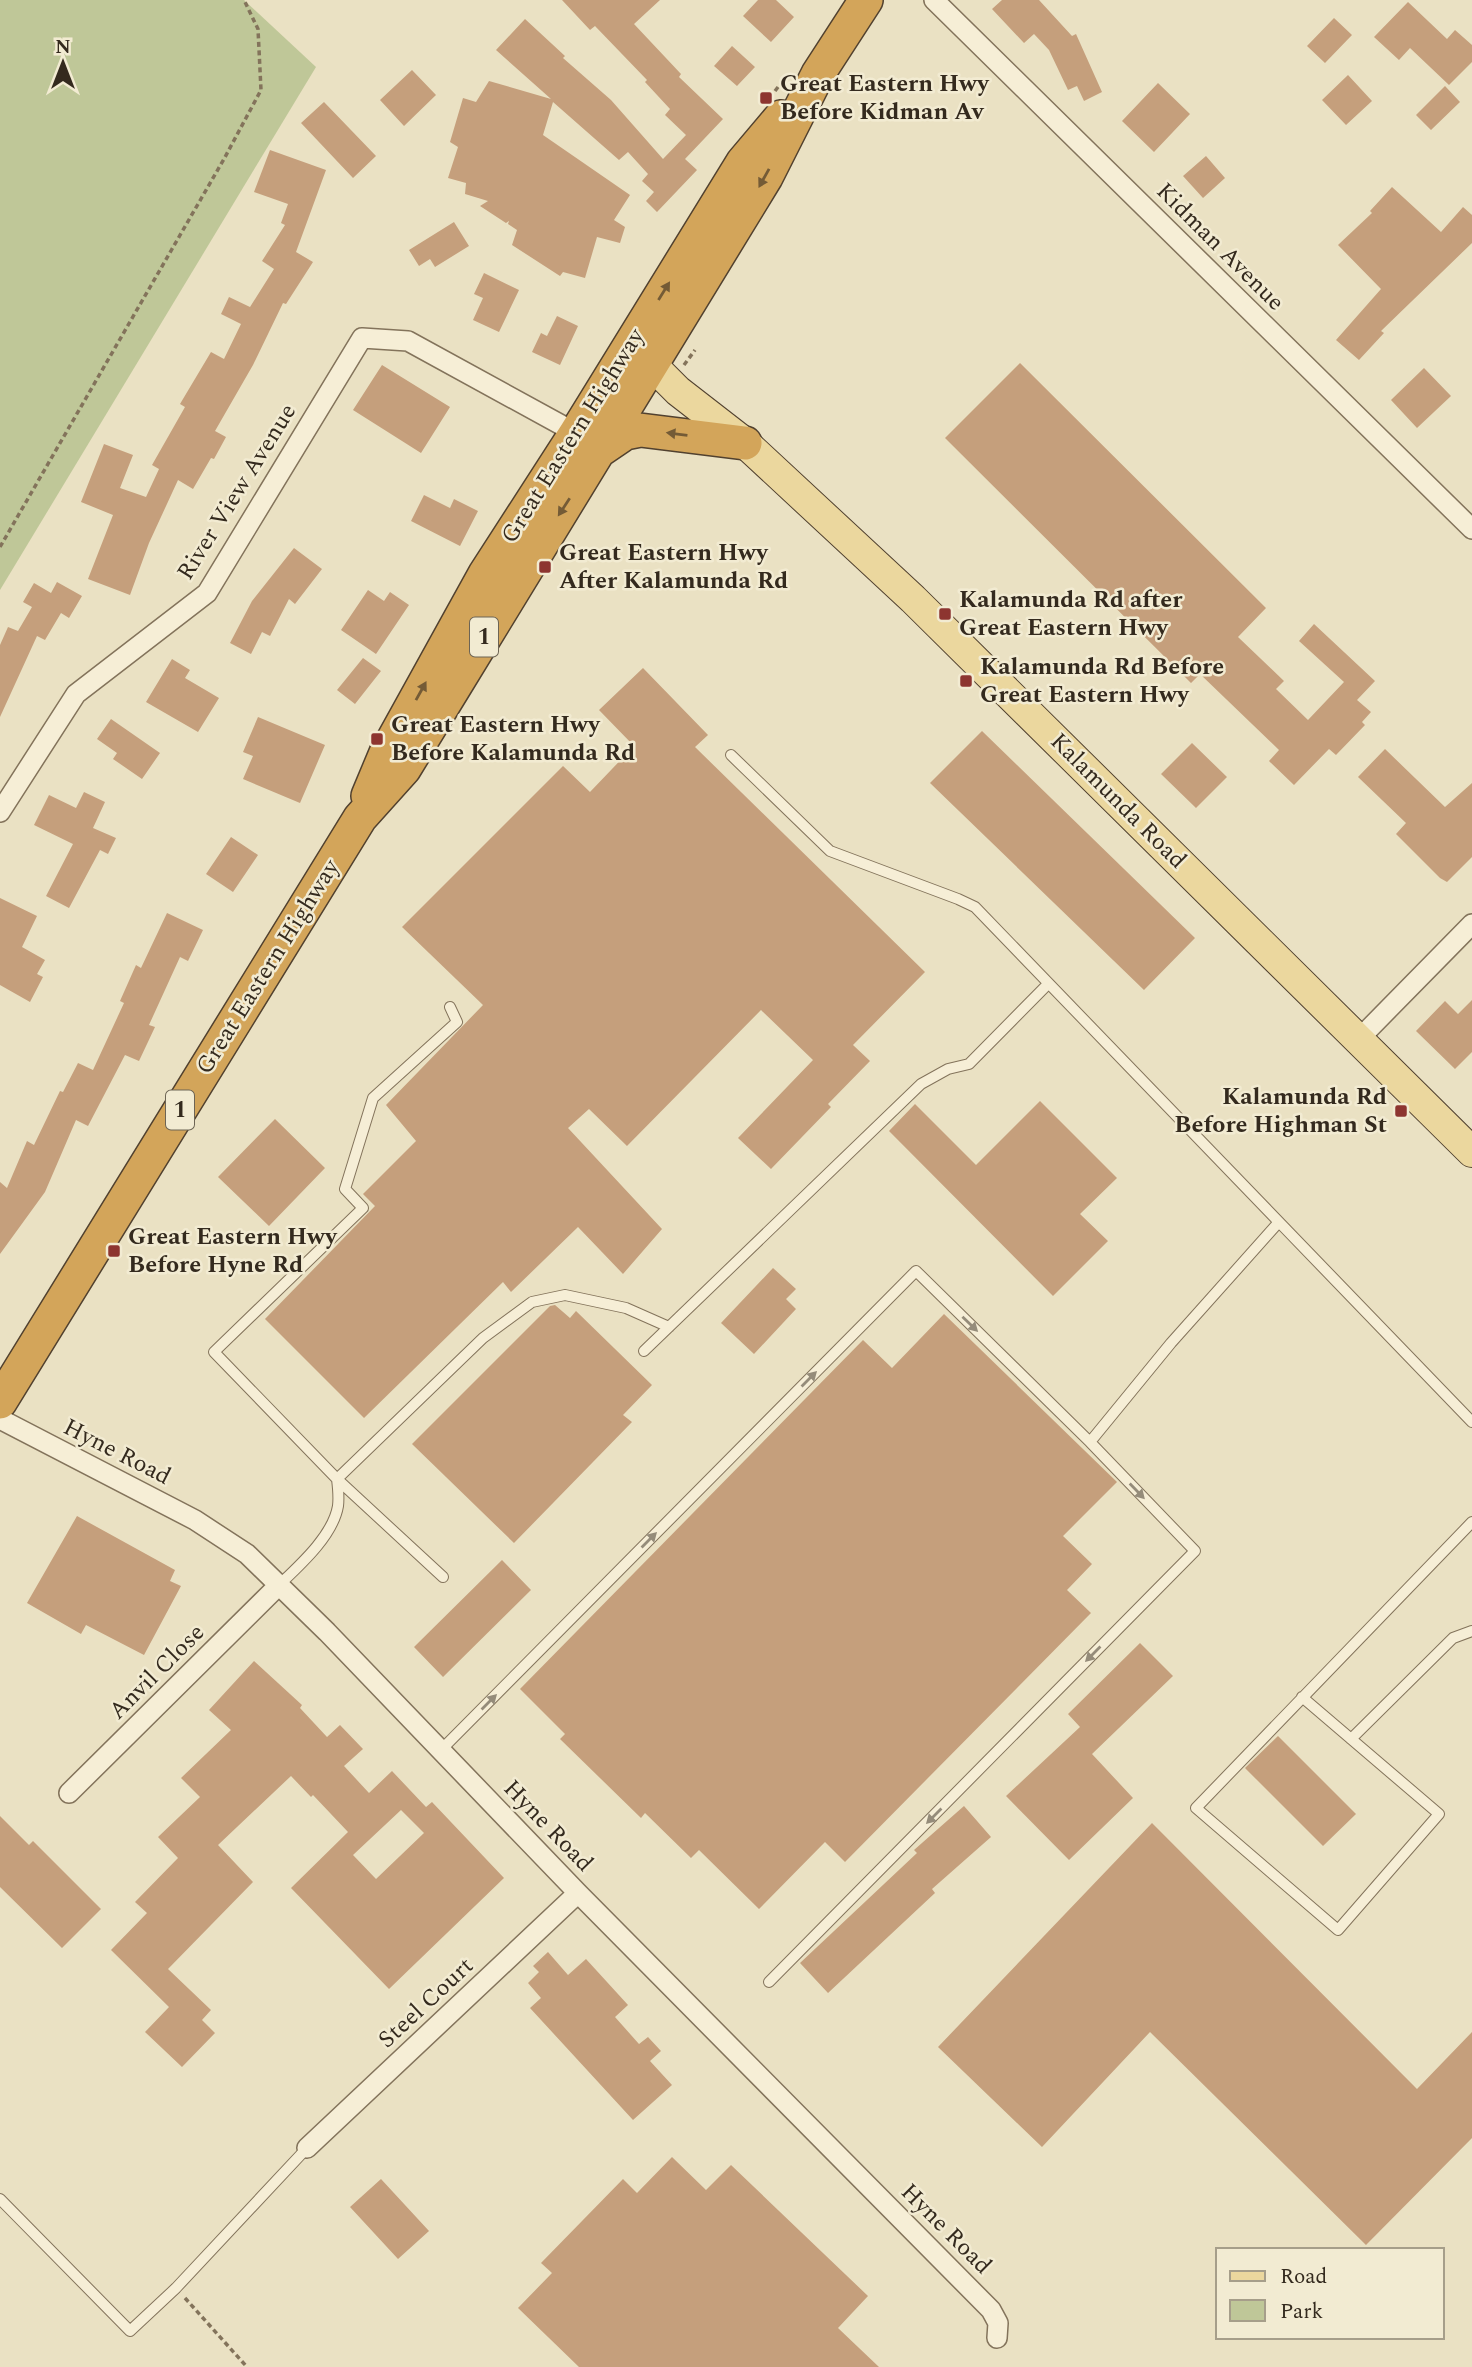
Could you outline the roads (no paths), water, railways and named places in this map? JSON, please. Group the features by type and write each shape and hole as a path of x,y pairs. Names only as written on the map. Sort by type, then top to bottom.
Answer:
{"highway":[{"name":"Great Eastern Highway","path":"0,1402 360,818 404,769 495,617 579,436 640,357 766,177 818,74 866,0"},
{"path":"579,436 640,430 745,443"}],"main road":[{"name":"Kalamunda Road","path":"640,357 678,391 745,443 913,599 1472,1152"}],"street":[{"name":"Kidman Avenue","path":"934,0 1472,529"},
{"name":"River View Avenue","path":"0,813 76,695 207,593 362,338 408,341 579,436"},
{"path":"1357,1041 1472,924"},
{"name":"Hyne Road","path":"0,1419 195,1520 247,1554 327,1632 578,1893 991,2310 998,2323 997,2338"},
{"name":"Anvil Close","path":"69,1793 278,1586"},
{"name":"Steel Court","path":"307,2148 578,1893"}],"lane":[{"path":"731,755 831,851 975,907 1472,1422"},
{"path":"644,1351 921,1084 948,1069 969,1064 1048,984"},
{"path":"443,1577 337,1479 214,1352 363,1208 345,1189 373,1098 457,1023 450,1007"},
{"path":"1090,1442 1171,1343 1279,1222"},
{"path":"441,1750 916,1271 1090,1442 1195,1551 769,1982"},
{"path":"278,1586 305,1561 326,1533 338,1508 337,1479 483,1338 532,1302 565,1295 626,1308 669,1327"},
{"path":"1302,1698 1439,1814 1338,1930 1196,1808 1302,1698 1472,1522"},
{"path":"1351,1739 1453,1637 1472,1631"},
{"path":"0,2199 130,2331 176,2288 307,2148"}],"place":[{"name":"Great Eastern Hwy Before Kidman Av","path":"766,98"},
{"name":"Great Eastern Hwy After Kalamunda Rd","path":"545,567"},
{"name":"Kalamunda Rd after Great Eastern Hwy","path":"945,614"},
{"name":"Kalamunda Rd Before Great Eastern Hwy","path":"966,681"},
{"name":"Great Eastern Hwy Before Kalamunda Rd","path":"377,739"},
{"name":"Kalamunda Rd Before Highman St","path":"1401,1111"},
{"name":"Great Eastern Hwy Before Hyne Rd","path":"114,1251"}]}
